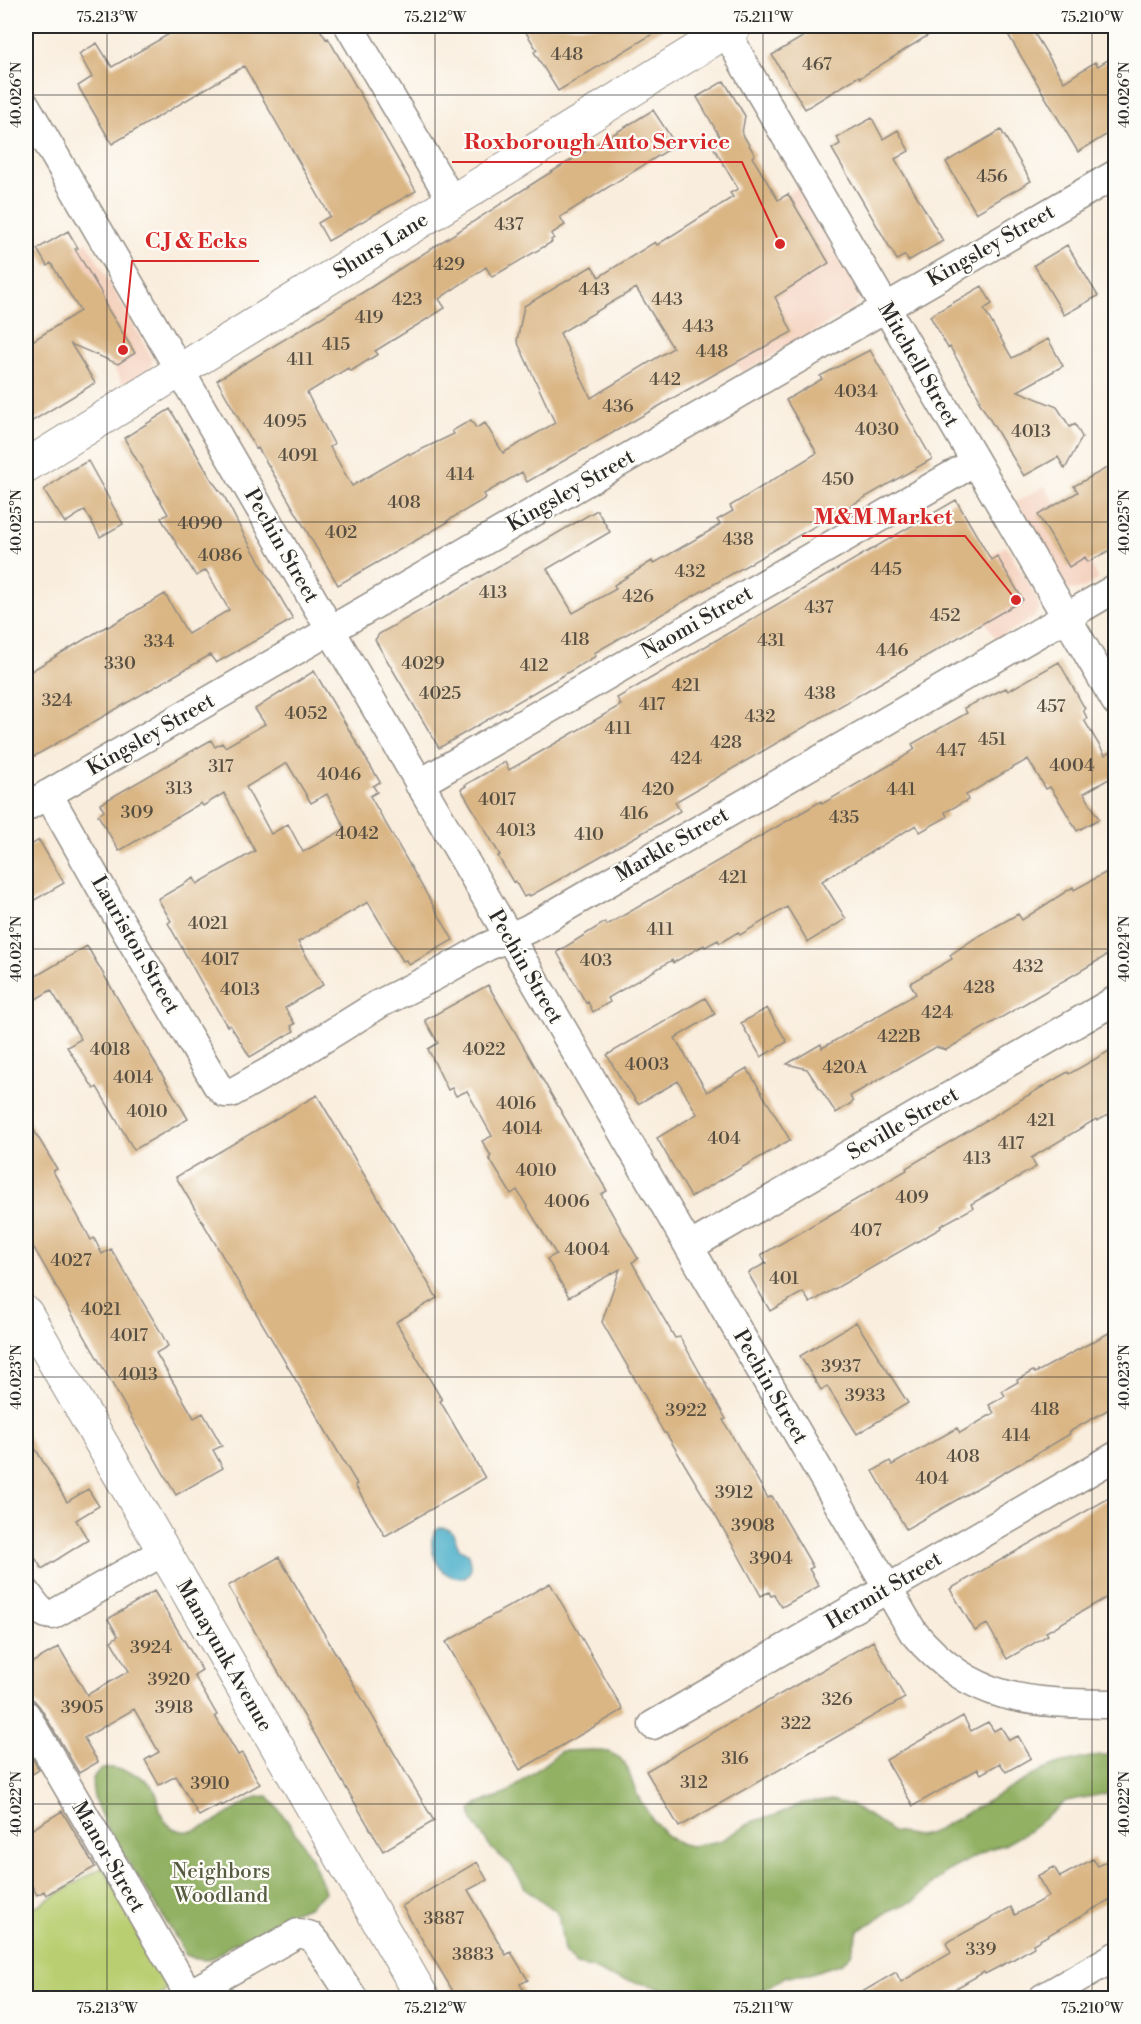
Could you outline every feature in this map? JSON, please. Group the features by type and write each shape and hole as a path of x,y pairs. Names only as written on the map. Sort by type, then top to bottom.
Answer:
{"street":[{"path":"350,26 452,201"},
{"name":"Shurs Lane","path":"26,466 729,27"},
{"name":"Mitchell Street","path":"729,27 743,63 1116,702"},
{"name":"Pechin Street","path":"26,106 507,938 913,1632 924,1646 953,1671 991,1691 1037,1702 1116,1704"},
{"name":"Kingsley Street","path":"37,801 1116,174"},
{"name":"Naomi Street","path":"419,784 975,462"},
{"name":"Markle Street","path":"225,1093 237,1090 378,1004 528,928 1116,588"},
{"name":"Lauriston Street","path":"37,801 122,924 217,1085 225,1093"},
{"name":"Seville Street","path":"689,1247 1116,1000"},
{"name":"Manayunk Avenue","path":"26,1313 423,1998"},
{"name":"Hermit Street","path":"653,1725 1116,1456"},
{"path":"26,1592 40,1611 48,1616 56,1614 164,1551"},
{"name":"Manor Street","path":"26,1715 188,1997"},
{"path":"188,1997 292,1936 305,1934 311,1936 317,1943 353,1998"},
{"path":"1043,1998 1116,1956"}],"shaded area":[{"path":"798,187 859,292 858,303 852,310 742,373 674,265"},
{"path":"87,242 153,360 151,369 124,386 52,262"},
{"path":"1045,486 1099,579 1082,589 1070,590 1066,587 1016,502"},
{"path":"1006,546 1037,598 1039,609 1034,617 996,640 958,574"}],"green space":[{"path":"561,1751 609,1752 620,1758 627,1767 637,1795 653,1821 665,1834 678,1843 690,1846 720,1841 754,1821 776,1815 803,1803 832,1800 850,1805 892,1832 919,1836 947,1824 1039,1772 1059,1764 1100,1755 1115,1755 1115,1792 1066,1801 1029,1831 946,1872 914,1901 891,1910 858,1931 851,1954 842,1963 809,1974 786,1976 773,1985 737,1997 671,1992 610,1977 592,1968 576,1965 564,1951 558,1913 526,1889 511,1865 490,1847 473,1821 471,1810 479,1803 506,1794"},
{"name":"Neighbors Woodland","path":"112,1768 139,1776 150,1783 157,1796 163,1818 172,1828 183,1831 195,1830 208,1825 255,1798 268,1796 301,1841 315,1866 325,1892 308,1907 286,1915 249,1937 230,1945 217,1956 207,1960 186,1955 120,1850 97,1805 92,1786 97,1773"},
{"path":"103,1867 168,1984 164,1992 152,1998 26,1998 26,1912"}],"water":[{"path":"439,1528 448,1529 460,1549 469,1554 471,1567 465,1578 449,1575 438,1565 432,1545"}],"building":[{"path":"183,26 318,26 326,39 328,38 416,191 328,241 318,223 330,216 244,66 112,144 78,86 92,77 79,54 97,43 112,67"},
{"path":"522,26 666,26 558,91 534,52 537,50"},
{"path":"821,26 943,26 805,109 772,55"},
{"path":"1003,26 1030,26 1064,82 1095,62 1098,66 1116,55 1116,129 1078,152"},
{"path":"724,81 745,116 742,133 755,155 752,157 778,200 788,194 829,263 775,297 792,332 527,482 522,472 484,494 486,498 448,522 338,585 217,380 365,291 653,110 676,145 560,217 565,225 551,234 554,238 552,242 492,277 486,267 439,299 445,308 375,351 378,354 351,371 348,368 307,393 334,444 330,447 352,486 409,453 410,455 454,434 452,431 471,420 476,428 485,423 503,453 555,423 517,341 524,306 592,266 599,277 655,242 657,245 733,197 730,193 738,189 712,145 721,139 697,97","holes":["636,288 673,348 591,398 560,333"]},
{"path":"872,118 883,139 898,130 909,151 895,159 943,241 908,261 905,255 897,260 832,149 840,144 837,137"},
{"path":"1001,130 1031,181 976,213 946,162"},
{"path":"68,231 78,248 75,249 101,292 106,306 135,353 118,364 71,344 95,383 26,425 26,345 80,311 51,263 47,266 37,249"},
{"path":"1067,245 1098,296 1064,315 1034,265"},
{"path":"982,286 992,304 984,309 1012,358 1048,339 1063,366 1018,391 1057,407 1070,427 1075,424 1082,437 1065,469 1058,457 1024,476 930,316"},
{"path":"870,350 932,459 594,653 596,656 439,748 375,640 379,634 597,510 610,532 547,569 573,613 616,589 614,585 652,561 653,564 720,524 717,520 733,511 730,506 817,453 786,400 822,379 820,376"},
{"path":"170,409 213,482 223,494 293,619 216,663 210,655 26,761 26,674 165,594 188,634 229,610 206,570 196,576 161,518 168,514 124,438"},
{"path":"88,461 123,524 100,537 85,510 65,523 44,490 71,470"},
{"path":"1116,463 1116,547 1088,562 1085,557 1069,567 1038,515 1078,492 1074,486"},
{"path":"956,500 991,560 997,556 1023,600 675,802 680,811 665,820 530,896 529,894 524,897 515,881 513,882 498,856 500,855 461,789 465,785 505,762 509,770 556,743 621,705 617,698"},
{"path":"1059,662 1085,709 1083,710 1087,718 1084,720 1105,755 1116,749 1116,775 1084,793 1099,819 1077,831 1050,787 1046,789 1028,759 966,795 968,800 945,812 947,817 920,832 916,825 822,881 846,919 808,942 787,907 740,935 738,932 720,943 718,940 705,947 704,945 673,963 672,960 608,998 610,1002 593,1012 588,1002 586,1003 557,952 605,922 607,925 821,801 822,804 897,761 915,749 912,744 967,713 964,708 1006,688 1008,691"},
{"path":"314,671 380,782 373,786 377,792 370,796 453,940 409,965 406,960 403,961 368,902 298,942 323,985 285,1008 295,1024 291,1026 294,1031 250,1057 230,1025 227,1026 205,989 168,923 171,921 158,899 194,878 197,884 255,851 224,793 203,806 201,803 119,851 98,815 104,811 100,804 211,740 215,747 222,743 225,747 265,724 255,709","holes":["287,763 311,803 327,794 345,829 303,852 288,824 271,834 246,787"]},
{"path":"39,840 64,883 26,905 26,848"},
{"path":"1116,867 1116,950 946,1050 936,1047 850,1096 853,1102 836,1113 807,1069 787,1064 821,1044 822,1048 916,994 910,983 952,959 950,955 977,937 1018,914 1022,920 1073,887 1074,890"},
{"path":"87,946 188,1119 134,1150 97,1087 94,1089 67,1047 81,1039 51,990 26,1005 26,982"},
{"path":"488,985 607,1191 601,1194 638,1259 632,1262 657,1307 675,1338 680,1337 726,1419 723,1420 768,1498 772,1496 813,1567 809,1569 819,1586 782,1607 774,1595 771,1596 769,1592 761,1596 734,1547 664,1433 602,1322 620,1269 569,1297 547,1259 556,1254 517,1190 511,1194 489,1158 491,1156 482,1141 492,1136 467,1091 456,1096 452,1088 448,1090 428,1049 438,1043 425,1020"},
{"path":"705,998 715,1014 675,1038 707,1092 747,1068 790,1140 691,1197 657,1138 697,1114 678,1081 638,1104 607,1055"},
{"path":"767,1008 787,1042 761,1057 741,1023"},
{"path":"1116,1047 1116,1111 1097,1121 1096,1119 1031,1158 1036,1167 971,1204 973,1208 940,1226 941,1228 810,1303 803,1292 770,1311 748,1273 766,1263 761,1255 907,1170 906,1168 1059,1077 1068,1072 1069,1074"},
{"path":"317,1095 437,1298 396,1322 485,1478 385,1536 355,1485 357,1484 176,1177"},
{"path":"26,1117 57,1169 53,1171 91,1240 94,1238 102,1254 111,1249 159,1329 168,1346 156,1353 194,1418 203,1413 222,1446 213,1450 223,1468 176,1495 26,1234"},
{"path":"856,1322 908,1403 857,1434 827,1386 821,1390 800,1356"},
{"path":"1116,1329 1116,1405 906,1529 873,1471 890,1461 892,1465 957,1428 960,1433 994,1413 989,1405 1005,1396 1002,1391 1018,1382 1017,1380 1033,1371 1035,1373"},
{"path":"26,1433 67,1502 88,1489 99,1506 76,1520 88,1540 42,1569 26,1543"},
{"path":"1116,1494 1116,1592 1046,1632 1048,1635 1007,1659 987,1624 975,1631 950,1589"},
{"path":"279,1557 434,1821 383,1851 228,1586"},
{"path":"550,1583 623,1710 520,1770 446,1642"},
{"path":"154,1591 202,1670 194,1675 217,1715 215,1716 238,1755 242,1753 260,1784 222,1806 221,1804 199,1816 176,1776 159,1785 145,1760 159,1752 134,1709 84,1738 98,1762 79,1773 40,1707 34,1700 26,1699 26,1666 59,1647 87,1695 129,1671 111,1641 118,1636 108,1619"},
{"path":"873,1641 905,1698 679,1827 646,1771"},
{"path":"963,1716 971,1731 988,1722 994,1731 1001,1727 1009,1740 1018,1736 1031,1758 1006,1772 1000,1763 981,1774 978,1769 913,1806 886,1760"},
{"path":"26,1747 39,1770 26,1778"},
{"path":"62,1811 95,1867 46,1895 44,1891 37,1895 26,1875 26,1833"},
{"path":"1116,1856 1116,1896 1033,1944 1034,1947 1012,1960 985,1974 984,1972 939,1998 852,1998 896,1972 901,1982 951,1953 946,1943 1011,1907 1015,1915 1049,1896 1037,1876 1054,1867 1060,1877 1093,1859 1098,1866"},
{"path":"477,1862 487,1880 468,1890 506,1955 511,1952 528,1980 520,1984 528,1998 457,1998 402,1906"}],"place":[{"name":"Roxborough Auto Service","path":"780,244"},
{"name":"CJ & Ecks","path":"123,350"},
{"name":"M&M Market","path":"1016,600"}]}
